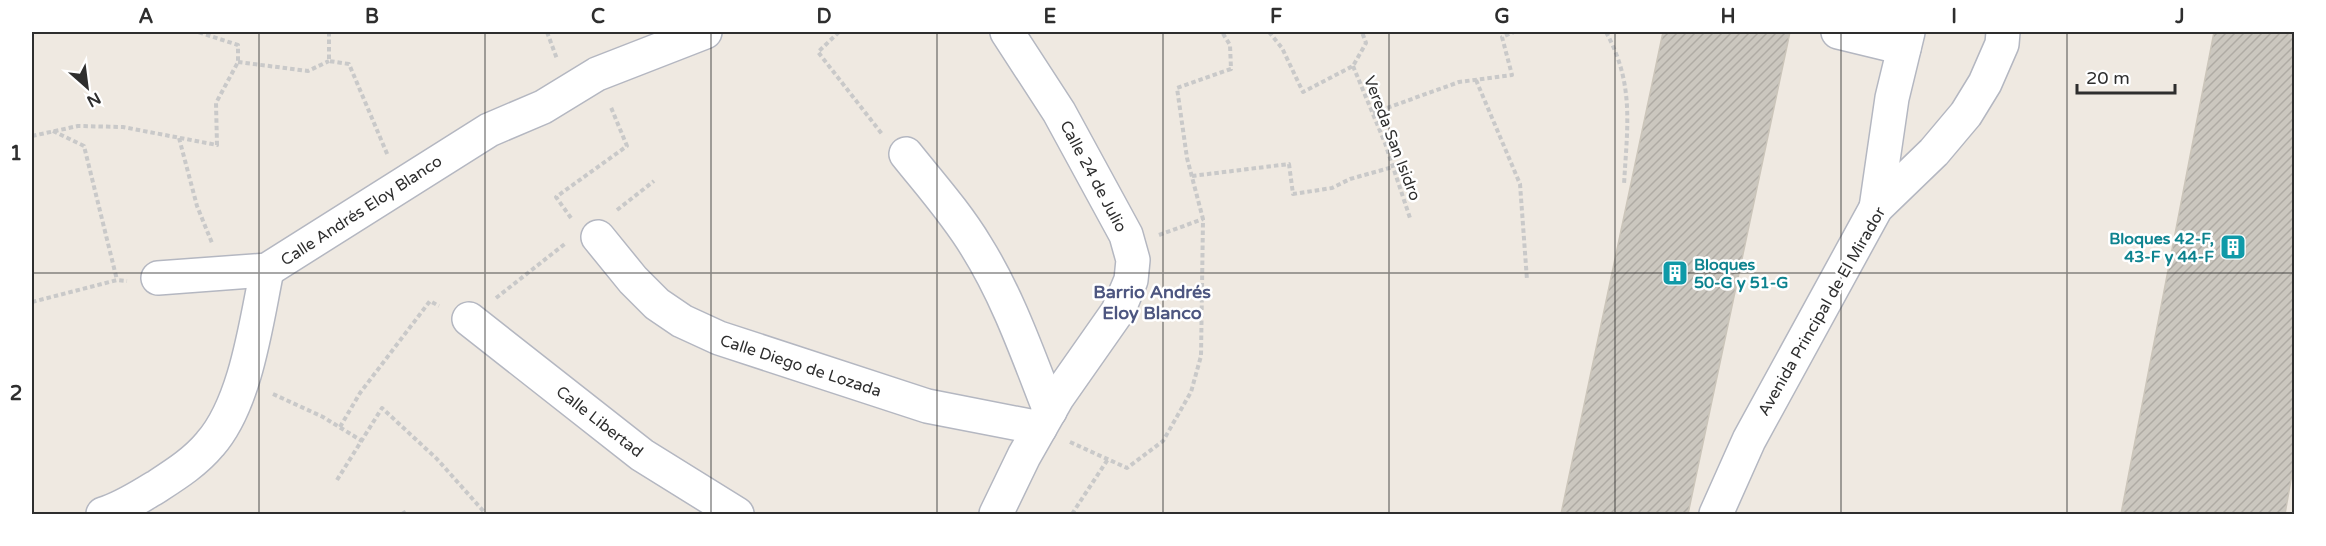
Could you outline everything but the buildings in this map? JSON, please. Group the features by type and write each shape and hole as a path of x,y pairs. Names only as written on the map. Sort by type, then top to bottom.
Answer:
{"street":[{"name":"Calle Andrés Eloy Blanco","path":"104,514 120,509 186,468 212,443 231,410 242,381 267,270 489,130 543,107 597,74 705,32"},
{"name":"Calle 24 de Julio","path":"996,514 1045,419 1118,311 1131,280 1132,260 1126,235 1059,112 1006,32"},
{"path":"1838,32 1906,40 1892,98 1876,208"},
{"name":"Avenida Principal de El Mirador","path":"1716,514 1749,440 1876,208 1934,152 1966,114 1985,83 2002,44 2003,32"},
{"path":"906,154 977,246 1017,324 1045,419"},
{"name":"Calle Diego de Lozada","path":"589,234 657,304 682,321 719,338 927,406 1045,419"},
{"path":"158,278 267,270"},
{"name":"Calle Libertad","path":"469,320 642,455 736,514"}],"path":[{"path":"32,136 78,126 123,127 217,145 216,102 238,62 238,45 198,32"},
{"path":"329,32 329,61"},
{"path":"839,32 818,52 879,132 906,154"},
{"path":"1045,419 1108,459 1127,468 1162,441 1191,392 1202,356 1203,219 1187,158 1177,88 1231,69 1230,45 1222,32"},
{"name":"Vereda San Isidro","path":"1269,32 1282,48 1303,92 1353,66 1366,43 1362,32"},
{"path":"1373,113 1459,82 1512,75 1502,37 1514,32"},
{"path":"1606,32 1621,66 1628,96 1624,185"},
{"path":"238,62 308,71 329,61 349,64 400,184"},
{"name":"Vereda San Isidro","path":"1353,66 1373,113 1410,218"},
{"path":"589,234 556,197 627,146 597,74"},
{"path":"1476,80 1520,184 1527,280"},
{"path":"52,131 84,146 117,280"},
{"path":"178,138 197,206 225,274"},
{"path":"1192,176 1289,164 1293,194 1332,188 1350,179 1393,167"},
{"path":"340,427 360,393 430,301 469,320 589,234 654,180"},
{"path":"1129,246 1203,219"},
{"path":"32,302 117,280 133,282 158,278"},
{"path":"242,381 323,417 362,441"},
{"path":"337,480 382,408 436,459 486,514"},
{"path":"1072,514 1108,459"}],"place":[{"name":"Bloques 42-F, 43-F y 44-F","path":"2233,247"},
{"name":"Bloques 50-G y 51-G","path":"1675,273"}],"district":[{"name":"Barrio Andrés Eloy Blanco","path":"1152,302"}]}
